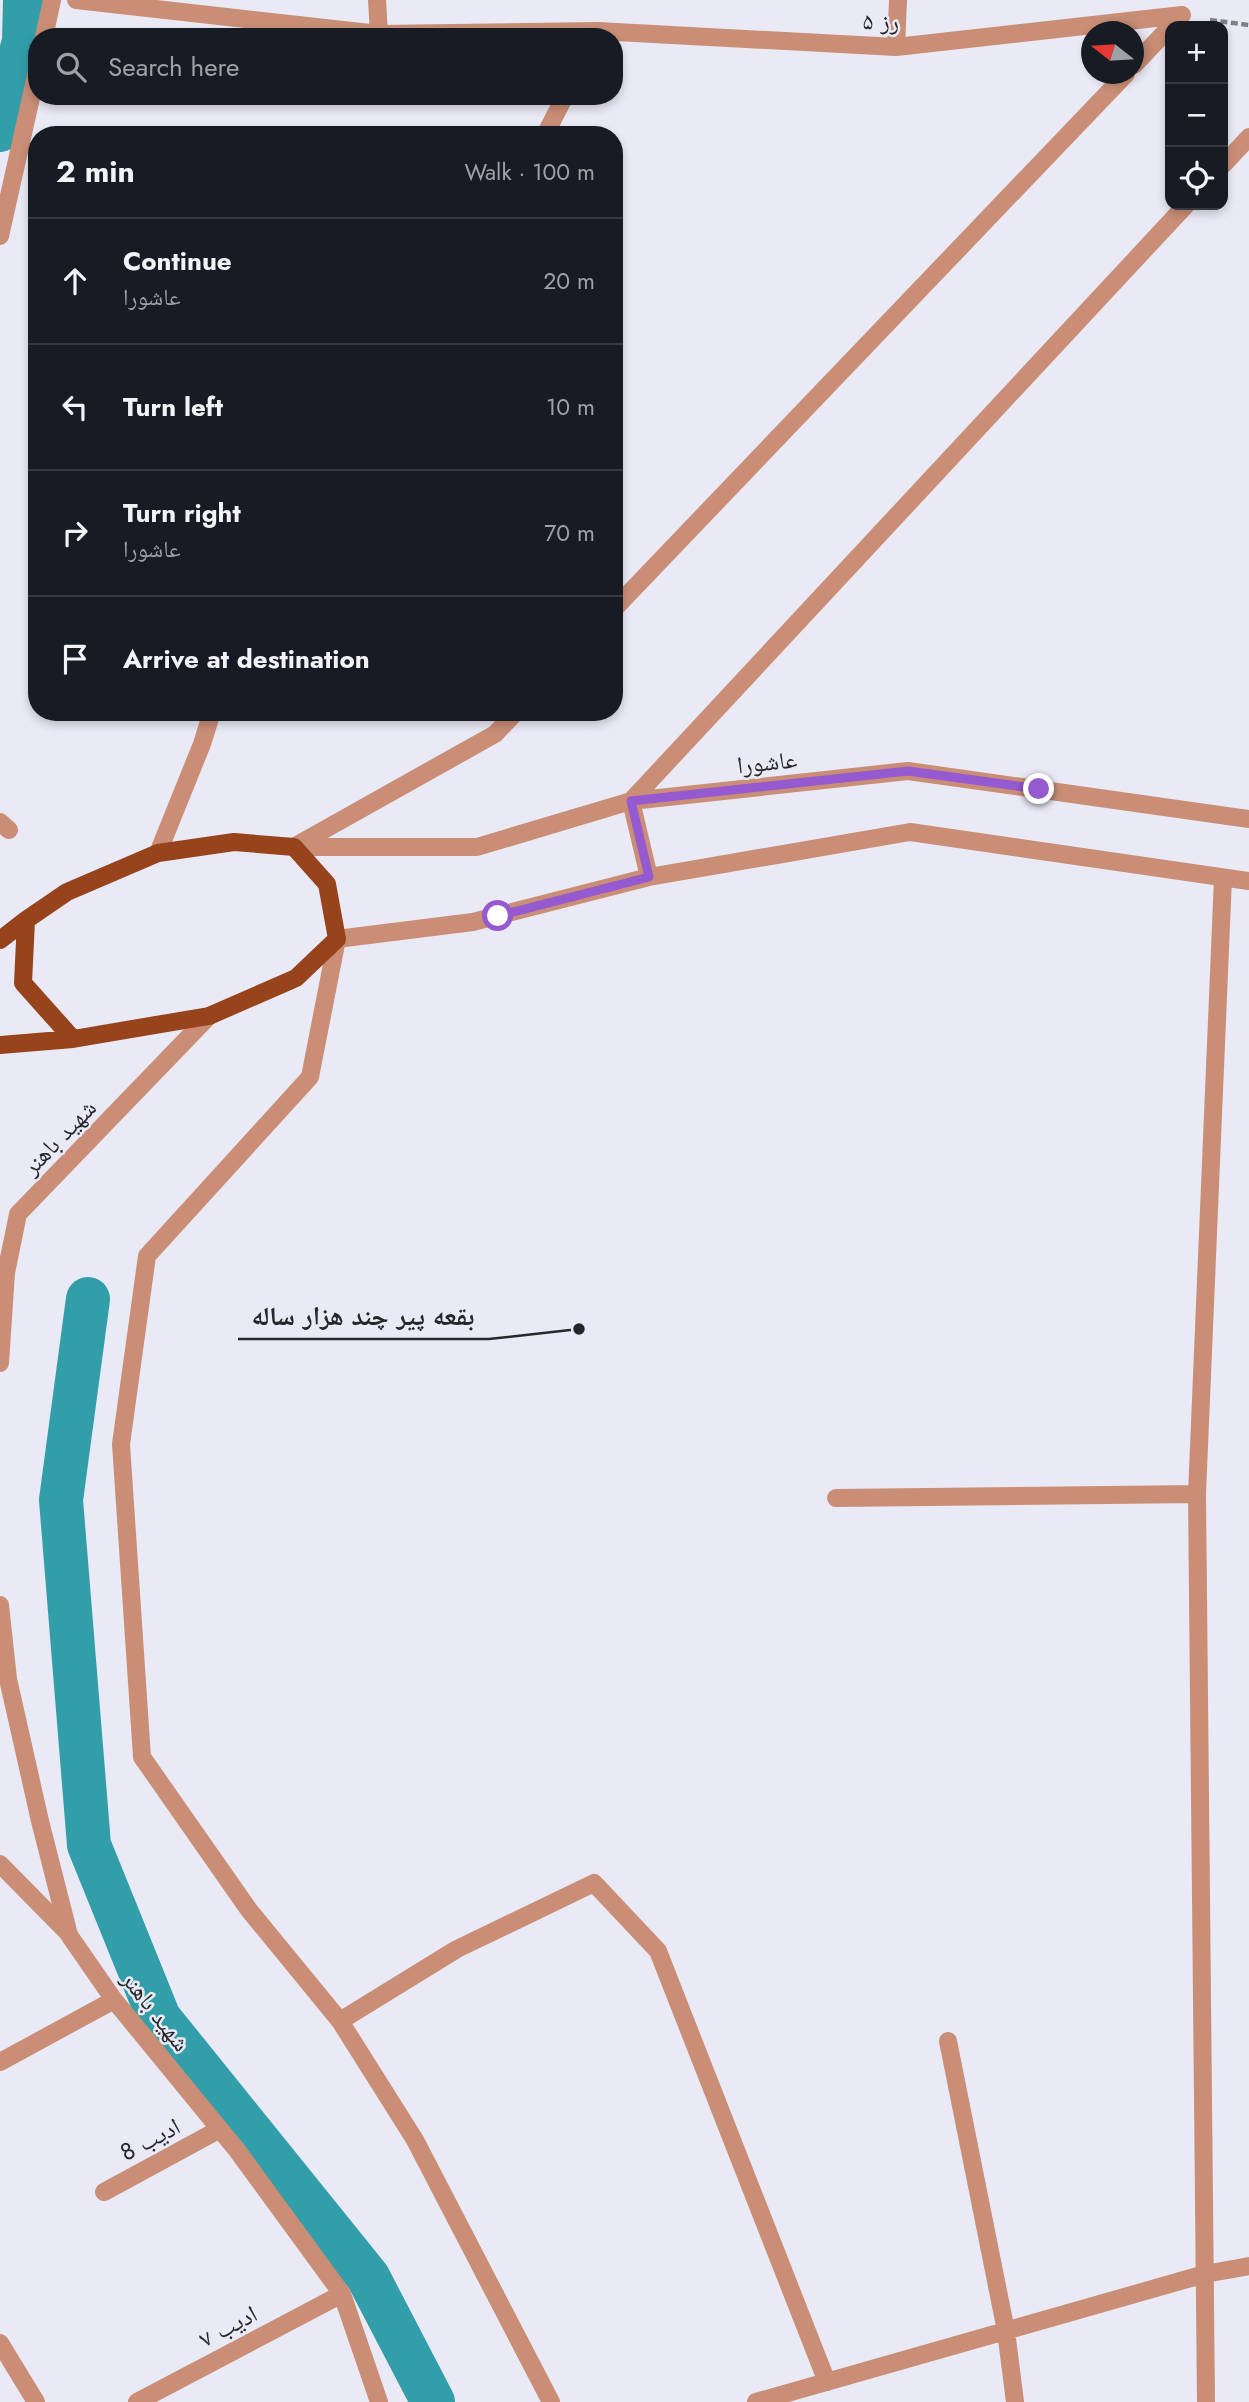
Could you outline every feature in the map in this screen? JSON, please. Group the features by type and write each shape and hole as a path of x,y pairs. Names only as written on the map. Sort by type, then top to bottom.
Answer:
{"main road":[{"path":"0,940 67,892 158,853 233,842 294,847 327,884 337,939 296,978 209,1016 73,1039 0,1045"},
{"path":"26,920 23,983 73,1039"}],"street":[{"path":"46,28 52,0"},
{"name":"رز ۵","path":"76,0 326,28"},
{"path":"377,0 379,28"},
{"path":"897,47 898,0"},
{"path":"1144,53 1176,17"},
{"name":"رز ۵","path":"623,35 897,47 1176,17"},
{"path":"623,600 1116,84"},
{"path":"0,236 30,105"},
{"path":"550,126 560,105"},
{"path":"1228,160 1249,137"},
{"path":"649,877 631,801 1181,210"},
{"path":"158,853 209,721"},
{"path":"294,847 495,734 507,721"},
{"name":"عاشورا","path":"294,847 477,847 631,801 908,771 1249,819"},
{"path":"551,2402 415,2140 340,2021 249,1909 142,1757 121,1444 147,1256 310,1077 337,939 473,922 649,877 910,832 1249,881"},
{"path":"1206,2402 1197,1494 1223,877"},
{"name":"شهید باهنر","path":"0,1363 3,1272 18,1214 209,1016"},
{"path":"836,1498 1197,1494"},
{"name":"شهید باهنر","path":"0,1605 8,1679 69,1935 114,2000 220,2129 342,2294 379,2402"},
{"path":"0,1864 69,1935"},
{"path":"340,2021 457,1949 594,1884 658,1951 827,2382"},
{"path":"0,2062 114,2000"},
{"path":"948,2041 1006,2331 1015,2402"},
{"name":"ادیب 8","path":"104,2192 220,2129"},
{"path":"756,2402 1205,2274 1249,2266"},
{"name":"ادیب ۷","path":"136,2402 342,2294"},
{"path":"0,2343 36,2402"}],"path":[{"path":"1176,17 1249,26"}],"waterway":[{"path":"0,130 24,41 25,0"},
{"path":"88,1299 61,1500 89,1845 159,2018 368,2277 433,2402"}],"place":[{"name":"بقعه پیر چند هزار ساله","path":"579,1329"}],"route":[{"path":"498,916 649,877 631,801 908,771 1039,789"}]}
